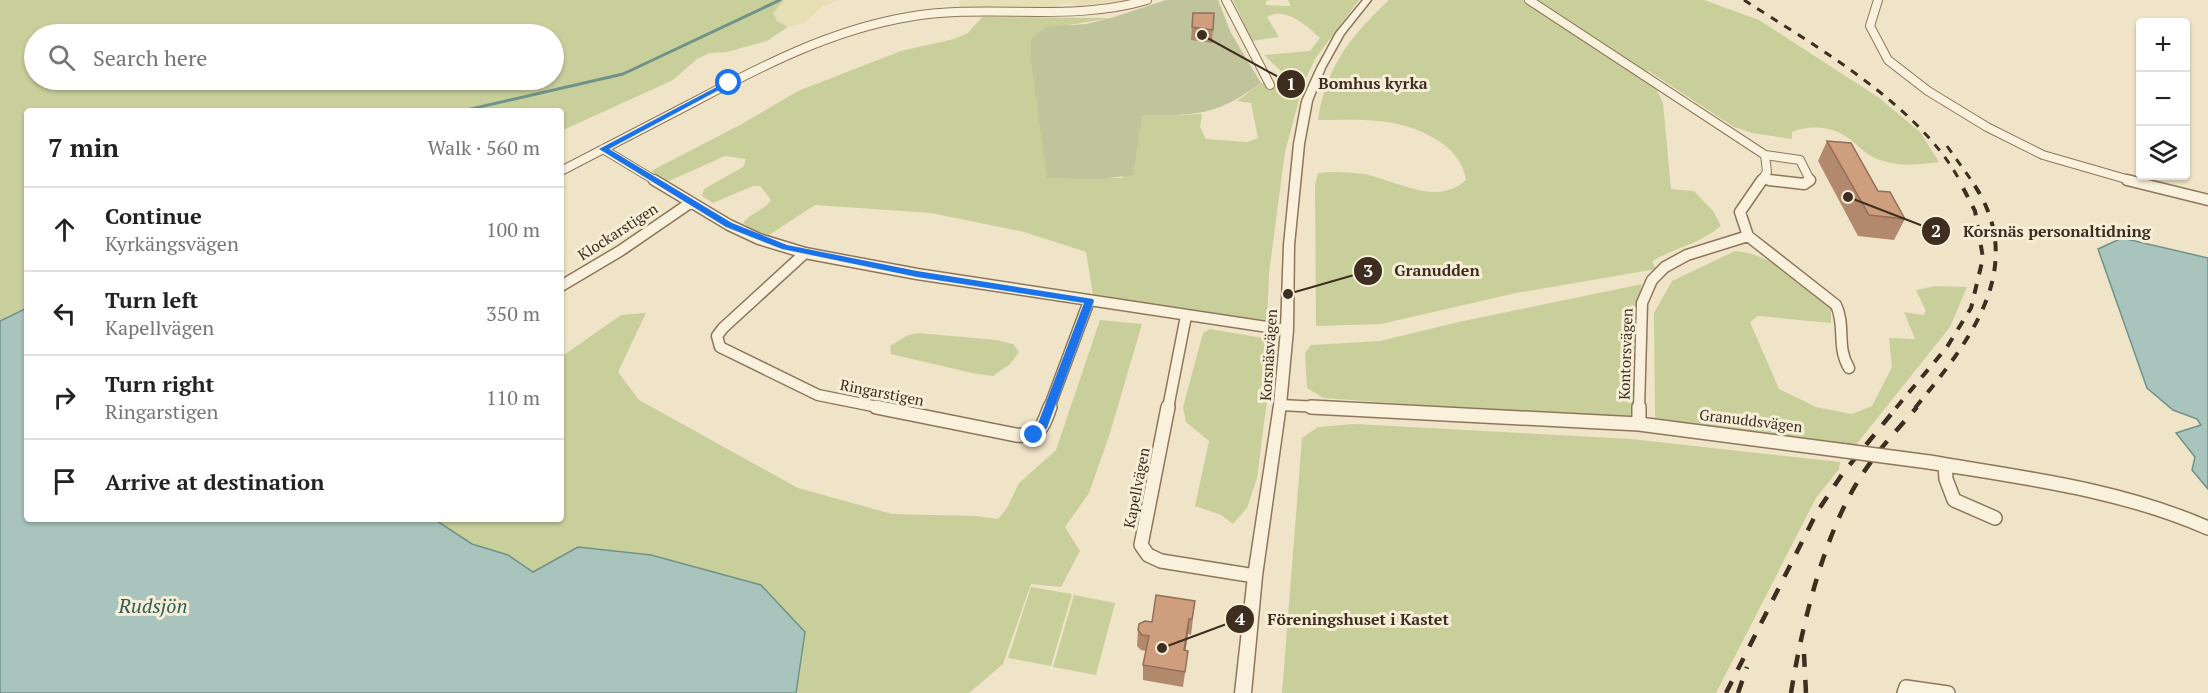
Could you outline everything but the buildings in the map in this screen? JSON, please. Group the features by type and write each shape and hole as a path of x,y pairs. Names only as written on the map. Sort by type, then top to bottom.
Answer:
{"street":[{"path":"564,169 776,58 846,32 907,18 954,11 1090,11 1119,8 1147,0"},
{"path":"1226,0 1270,85"},
{"name":"Korsnäsvägen","path":"1243,693 1256,576 1280,405 1287,330 1289,245 1299,144 1308,101 1330,50 1367,0"},
{"path":"1529,0 1765,155 1800,160 1810,180 1804,184 1764,179"},
{"path":"1878,0 1870,26 1888,60 1928,91 1987,127 2043,155 2113,176 2208,200"},
{"path":"603,149 690,203 746,234 805,253 917,274 1287,330"},
{"path":"1765,155 1767,172 1764,179 1740,212 1748,236 1836,305 1842,313 1841,357 1849,368"},
{"name":"Klockarstigen","path":"564,284 620,251 690,203"},
{"name":"Kontorsvägen","path":"1639,424 1642,303 1648,288 1659,272 1670,264 1722,243 1748,236"},
{"name":"Ringarstigen","path":"805,253 723,328 717,336 720,347 818,395 1016,435 1031,436 1042,428 1089,301"},
{"name":"Kapellvägen","path":"1186,316 1141,545 1148,555 1161,561 1256,576"},
{"name":"Granuddsvägen","path":"1280,405 1639,424 1929,462 2094,490 2150,505 2208,528"},
{"path":"1945,465 1946,479 1954,500 1995,518"},
{"path":"1904,693 1906,687 1948,693"}],"shaded area":[{"path":"784,0 839,0 822,7 803,24 788,27 777,21 773,13"},
{"path":"960,0 1141,0 1085,10 1071,3 1062,3 1053,9 959,9"}],"green space":[{"path":"0,0 784,0 773,13 777,21 788,27 767,41 727,52 710,53 697,59 673,80 564,130 564,108 24,108 24,309 0,321"},
{"path":"1166,0 1218,0 1231,33 1261,83 1230,102 1205,112 1142,116 1133,175 1102,179 1047,178 1031,60 1031,39 1046,27 1086,24"},
{"path":"1233,0 1270,0 1266,1 1266,5 1291,6 1288,0 1359,0 1315,59 1303,85 1285,152 1269,273 1267,323 1185,312 1093,295 1086,252 1024,232 931,213 815,205 769,235 756,232 743,223 771,200 760,186 753,186 713,203 702,196 704,189 743,167 746,159 725,156 669,181 651,171 740,125 798,91 901,51 954,39 968,33 982,17 1111,18 1069,25 1047,178 1122,178 1142,116 1202,114 1200,127 1206,139 1247,142 1258,138 1251,103 1237,101 1261,83 1280,83 1283,73 1264,55 1310,51 1320,38 1296,19 1274,14 1267,17 1279,37 1252,41"},
{"path":"1389,0 1704,0 1759,20 1878,97 1920,132 1939,162 1907,164 1883,161 1867,153 1845,136 1826,128 1798,130 1792,132 1792,139 1752,133 1734,127 1647,70 1663,103 1671,189 1694,191 1713,211 1721,226 1705,237 1652,261 1656,269 1516,293 1381,324 1316,326 1315,185 1318,173 1364,174 1429,192 1455,188 1466,180 1455,155 1445,145 1420,131 1379,121 1318,120 1327,84 1342,53 1363,26"},
{"path":"1735,251 1749,253 1775,264 1831,307 1831,323 1758,316 1750,322 1779,389 1816,407 1852,414 1872,406 1892,367 1889,338 1915,339 1904,312 1923,315 1926,311 1916,290 1935,286 1967,287 1950,327 1855,446 1655,418 1654,313 1672,281"},
{"path":"1642,284 1636,309 1632,420 1323,398 1307,388 1305,353 1311,345 1380,341"},
{"path":"646,313 618,372 639,400 798,488 892,514 976,516 998,519 1007,508 1019,483 1056,450 1100,320 1142,324 1110,433 1089,493 1065,527 1080,551 1061,587 1031,584 1003,664 969,693 796,693 805,632 651,555 579,547 533,572 508,555 472,544 439,522 564,522 564,355 621,315"},
{"path":"1210,329 1263,338 1274,346 1257,478 1247,508 1233,524 1221,515 1195,506 1209,441 1186,422 1183,407 1203,333"},
{"path":"919,333 996,340 1013,344 1019,352 1010,364 993,376 891,354 890,346 908,335"},
{"path":"1354,424 1631,439 1840,462 1839,469 1816,498 1716,693 1282,693 1302,438 1318,427"},
{"path":"1031,587 1072,594 1051,666 1008,658"},
{"path":"1074,595 1115,603 1096,675 1053,667"}],"water":[{"path":"2122,238 2208,258 2208,489 2192,470 2195,457 2176,433 2201,425 2197,419 2173,410 2147,388 2098,249"},
{"name":"Rudsjön","path":"24,309 24,522 439,522 472,544 508,555 533,572 578,547 651,555 761,585 805,632 796,693 0,693 0,321"}],"waterway":[{"path":"564,88 623,74 780,0"},
{"path":"475,108 553,90"}],"railway":[{"path":"1744,0 1833,57 1892,102 1942,153 1960,181"},
{"path":"1947,146 1972,181"},
{"path":"1896,408 1947,347 1971,308 1983,258 1975,211 1959,180"},
{"path":"1915,408 1973,329 1986,301 1994,272 1995,242 1988,211 1971,180"},
{"path":"1726,693 1817,512 1843,473 1897,407"},
{"path":"1791,693 1808,609 1836,524 1848,498 1868,466 1917,407"},
{"path":"1804,654 1806,693"},
{"path":"1738,693 1747,667"}],"place":[{"name":"Bomhus kyrka","path":"1202,35"},
{"name":"Korsnäs personaltidning","path":"1848,197"},
{"name":"Granudden","path":"1288,294"},
{"name":"Föreningshuset i Kastet","path":"1162,648"}],"route":[{"path":"729,83 603,149 729,225 746,234 785,248 917,274 1089,301 1042,428 1034,435"}]}
